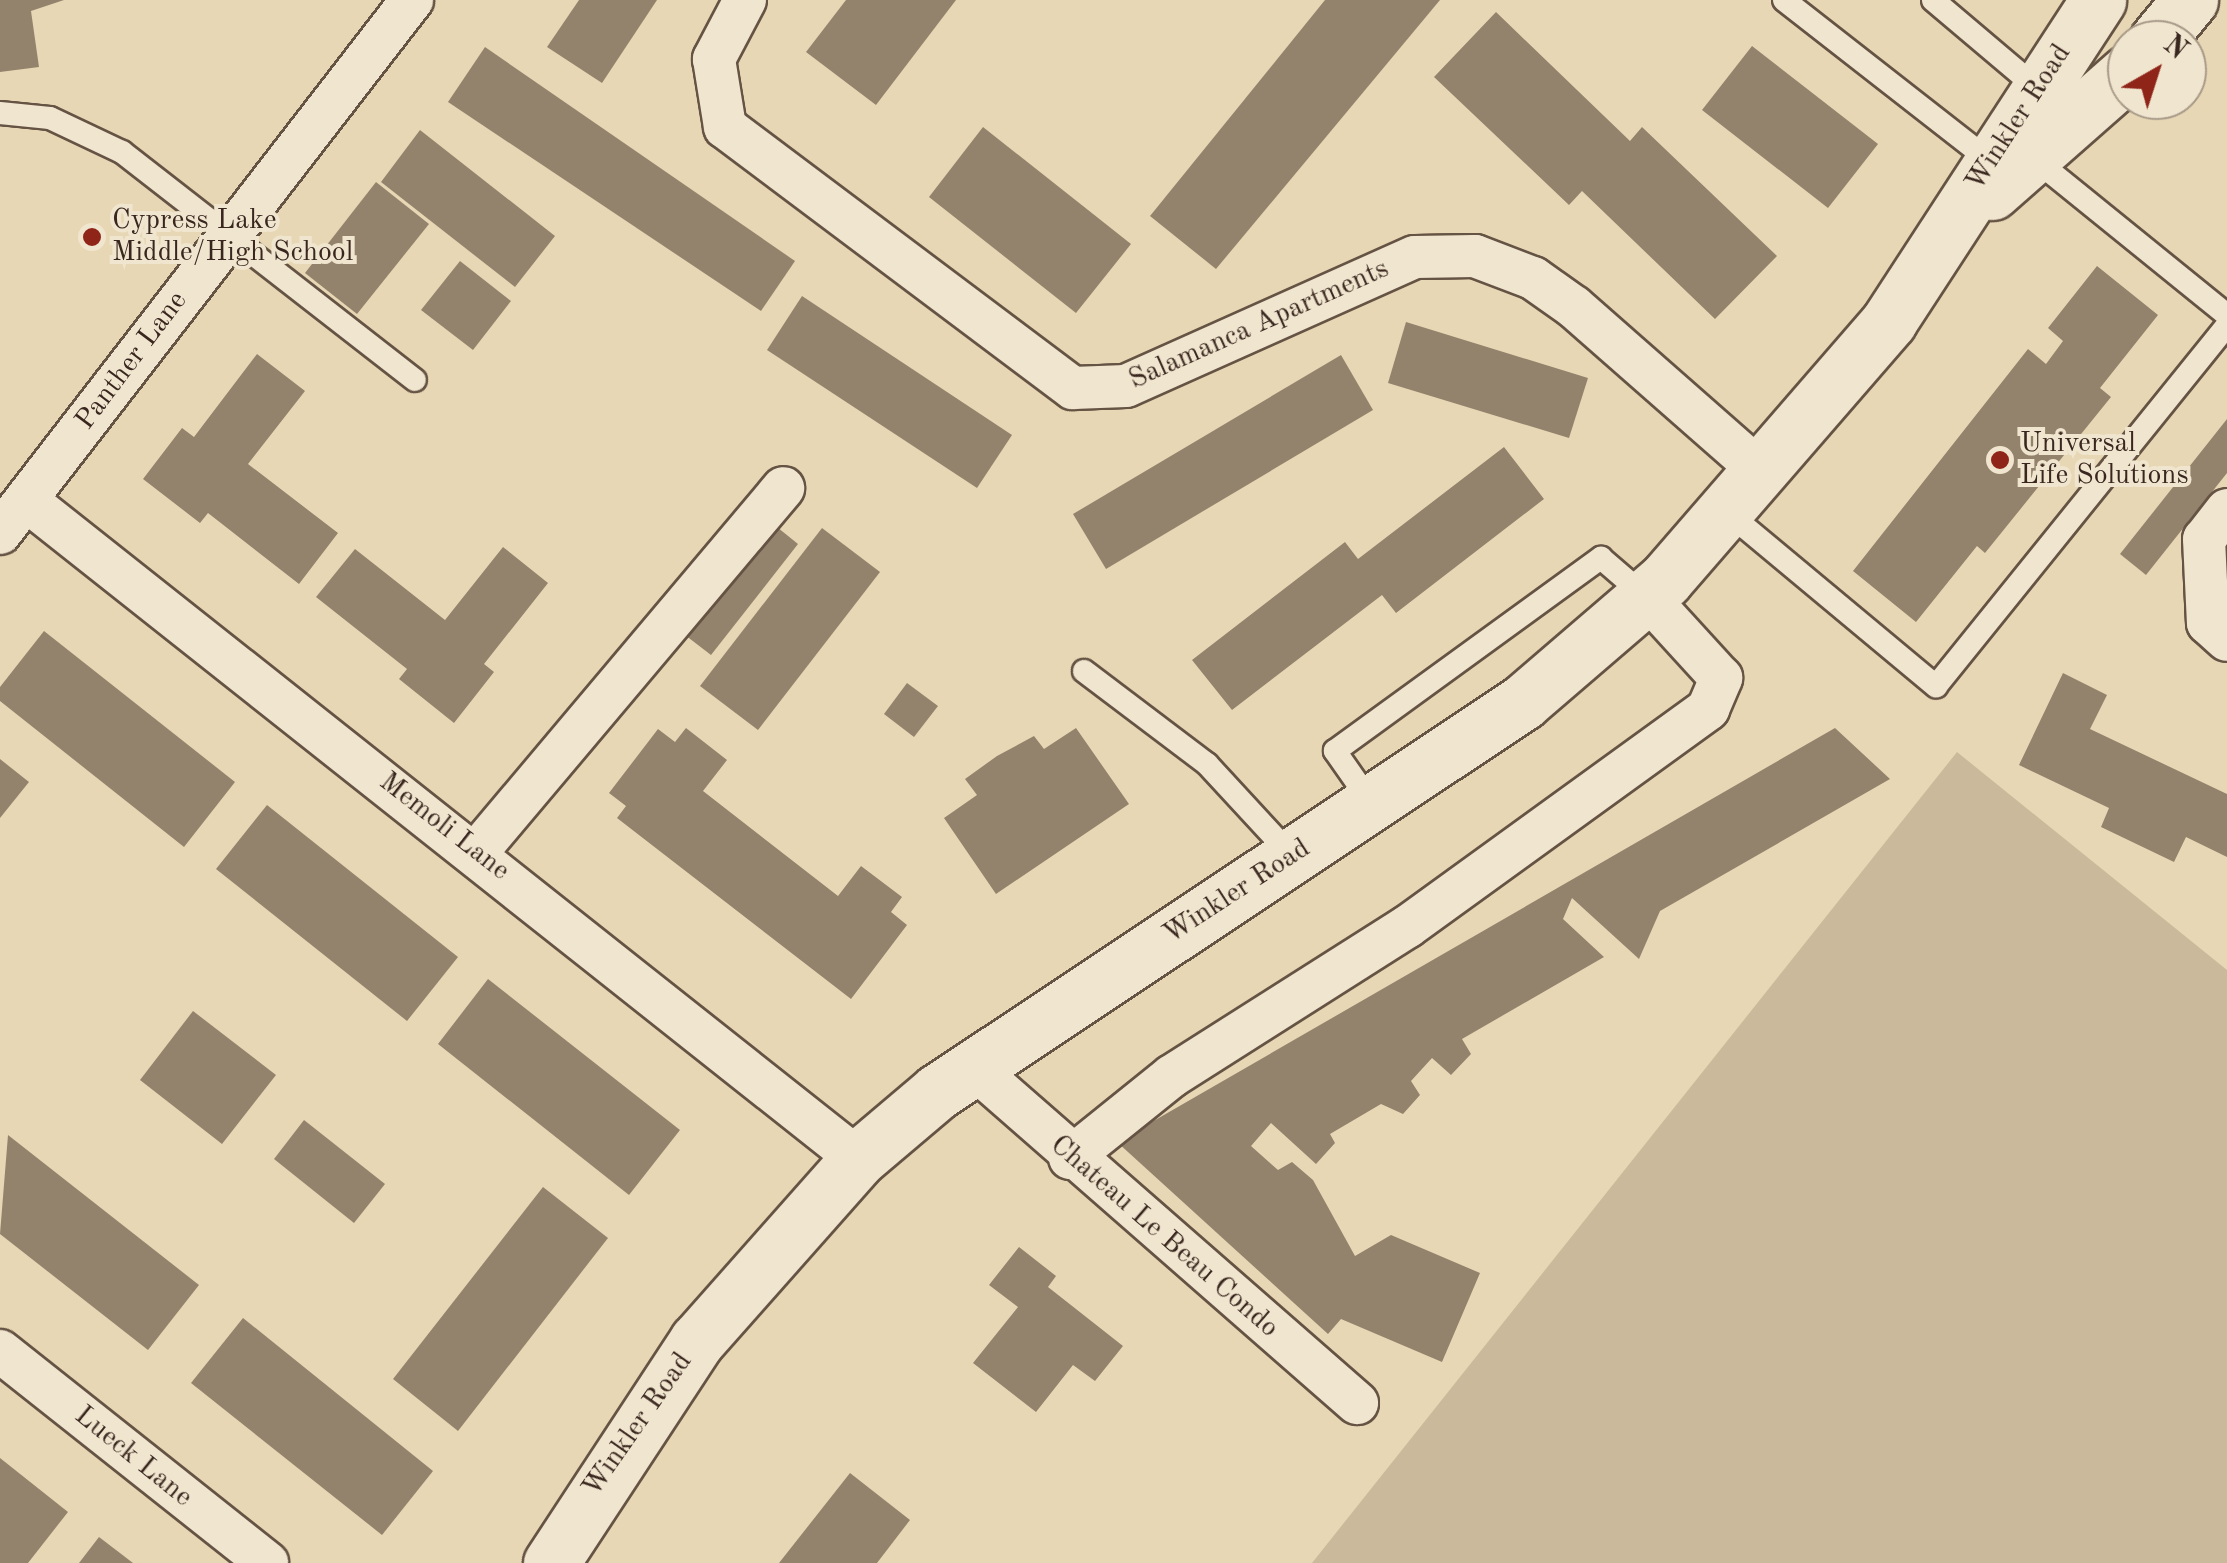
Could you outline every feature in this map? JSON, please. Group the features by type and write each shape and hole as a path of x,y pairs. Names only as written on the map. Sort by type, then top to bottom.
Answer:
{"street":[{"name":"Panther Lane","path":"13,516 412,0"},
{"name":"Salamanca Apartments","path":"745,0 714,59 726,127 1074,388 1126,386 1415,257 1475,256 1533,278 1574,306 1763,473"},
{"name":"Winkler Road","path":"2011,159 2037,88 2098,0"},
{"path":"2173,20 2190,0"},
{"name":"Winkler Road","path":"551,1563 697,1341 858,1159 974,1068 1523,702 1647,597 1728,513 1890,321 1940,236 2011,159 2107,89"},
{"path":"476,853 783,488"},
{"path":"2227,510 2204,539 2208,623 2227,640"},
{"name":"Memoli Lane","path":"13,516 476,853 858,1159"},
{"path":"1070,1158 1172,1076 1407,927 1708,709 1721,678 1647,597"},
{"name":"Chateau Le Beau Condo","path":"974,1068 1070,1158 1357,1403"},
{"name":"Lueck Lane","path":"0,1351 267,1563"}],"lane":[{"path":"1784,0 2227,315"},
{"path":"1933,0 2037,88"},
{"path":"0,113 78,128 231,232 415,380"},
{"path":"1728,513 1936,686 2227,325"},
{"path":"1084,670 1207,764 1292,856"}],"shaded area":[{"path":"1957,752 2227,970 2227,1563 1312,1563"}],"building":[{"path":"0,0 64,0 31,11 39,67 0,72"},
{"path":"579,0 657,0 602,83 547,47"},
{"path":"846,0 956,0 876,105 806,52"},
{"path":"1325,0 1440,0 1216,269 1150,216"},
{"path":"1496,12 1630,141 1642,127 1777,256 1715,319 1582,191 1569,205 1434,77"},
{"path":"1752,46 1878,144 1828,208 1702,110"},
{"path":"485,47 795,261 761,311 448,102"},
{"path":"983,127 1131,244 1076,313 929,197"},
{"path":"420,130 555,236 515,287 381,182"},
{"path":"376,182 429,224 357,314 305,273"},
{"path":"460,261 511,301 473,350 421,310"},
{"path":"2097,266 2158,315 2100,388 2111,397 1985,553 1977,546 1916,622 1853,571 2028,349 2046,364 2063,341 2048,328"},
{"path":"802,296 1012,435 977,488 767,350"},
{"path":"1406,322 1588,378 1569,438 1388,383"},
{"path":"257,354 305,391 248,464 338,533 299,584 208,513 200,523 143,479 182,428 194,437"},
{"path":"1341,355 1373,410 1106,569 1073,514"},
{"path":"2227,419 2227,473 2146,575 2120,554"},
{"path":"1504,447 1544,499 1396,613 1382,595 1232,710 1192,660 1345,542 1358,559"},
{"path":"772,523 798,544 711,655 685,635"},
{"path":"822,528 880,572 758,730 700,686"},
{"path":"503,547 548,583 484,664 494,672 454,723 399,679 407,669 316,597 355,549 445,620"},
{"path":"44,631 235,782 184,847 0,701 0,687"},
{"path":"2063,673 2107,695 2090,729 2227,794 2227,857 2186,837 2174,862 2101,827 2109,808 2019,765"},
{"path":"907,683 938,706 914,737 884,714"},
{"path":"686,728 727,760 703,791 838,896 861,866 902,897 891,912 907,925 851,999 617,818 626,806 609,793 658,729 675,742"},
{"path":"1076,728 1129,804 996,894 944,818 977,795 965,779 997,756 1034,736 1044,749"},
{"path":"1835,728 1890,779 1660,911 1639,959 1572,898 1563,919 1604,957 1462,1039 1471,1054 1451,1075 1432,1058 1411,1081 1420,1095 1403,1114 1381,1104 1330,1134 1335,1143 1316,1164 1271,1123 1251,1146 1278,1170 1292,1162 1313,1180 1355,1256 1391,1235 1480,1273 1442,1362 1341,1319 1328,1334 1117,1142"},
{"path":"0,759 29,782 0,818"},
{"path":"267,805 458,957 407,1021 216,869"},
{"path":"488,979 680,1130 629,1195 438,1044"},
{"path":"193,1011 276,1075 222,1144 140,1080"},
{"path":"304,1120 385,1184 354,1223 274,1159"},
{"path":"8,1135 199,1285 148,1350 0,1234"},
{"path":"543,1187 608,1238 458,1431 393,1379"},
{"path":"1019,1247 1056,1276 1048,1287 1123,1346 1095,1381 1073,1365 1036,1412 973,1363 1018,1307 989,1285"},
{"path":"243,1318 433,1471 382,1535 191,1383"},
{"path":"0,1458 68,1512 28,1563 0,1563"},
{"path":"850,1473 910,1520 877,1563 779,1563"},
{"path":"99,1537 133,1563 79,1563"}],"place":[{"name":"Cypress Lake Middle/High School","path":"92,237"},
{"name":"Universal Life Solutions","path":"2000,460"}]}
